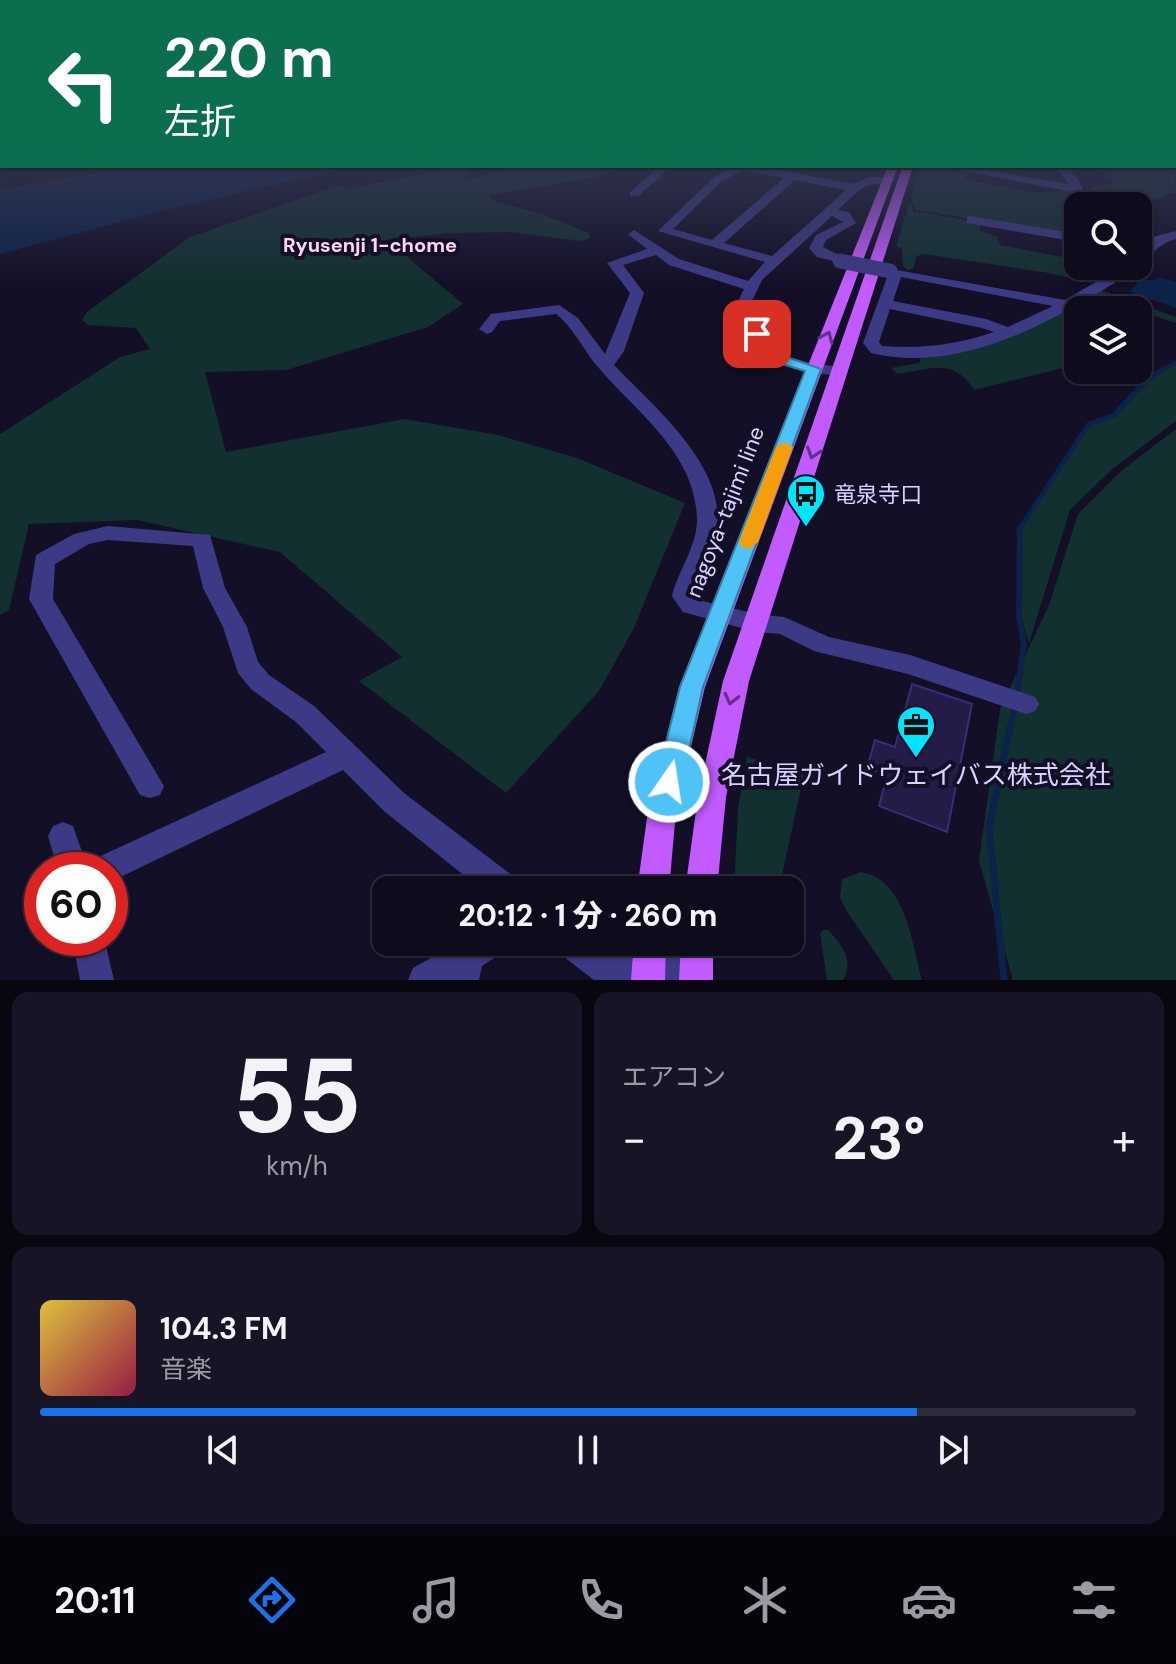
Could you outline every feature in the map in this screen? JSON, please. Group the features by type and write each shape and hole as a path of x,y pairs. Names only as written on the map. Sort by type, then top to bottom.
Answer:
{"main road":[{"name":"nagoya-tajimi line","path":"655,876 662,811 692,687 883,194"},
{"path":"703,876 726,718 898,194"}],"street":[{"path":"703,194 664,231 775,261"},
{"path":"714,245 772,194"},
{"path":"839,371 813,369 770,356 747,312 745,301 749,286 850,194"},
{"path":"832,212 845,215 850,223 821,238 816,248 822,254 840,261 1064,304"},
{"path":"971,220 1064,236"},
{"path":"634,234 656,251 700,273 749,286"},
{"path":"1152,246 1157,240 1176,235"},
{"path":"605,365 616,351 637,293 614,263 656,251"},
{"path":"893,272 887,304 871,343 877,350 894,353 941,350 1009,333 1064,307"},
{"path":"1080,296 1101,280"},
{"path":"887,304 986,324 1009,333"},
{"path":"487,329 496,317 559,309 605,365 656,417 693,469 702,489 707,521 683,596 691,606 756,623 784,626 823,645 910,665 1026,704"},
{"path":"150,786 41,599 44,560 82,539 108,533 202,540 214,588 235,627 247,666 286,703 305,714 394,802 488,876"},
{"path":"128,858 347,755"},
{"path":"63,836 68,852"},
{"path":"92,956 97,980"},
{"path":"589,956 603,967 696,964"},
{"path":"425,980 472,959"}],"green space":[{"path":"314,194 497,194 489,195 491,200 542,214 589,233 590,238 581,241 512,232 450,233 377,241 393,245 463,304 428,327 286,370 205,372 226,452 405,419 498,435 577,458 685,503 633,630 599,691 506,793 359,681 402,657 280,552 137,520 29,524 9,610 0,615 0,434 120,357 150,349 136,328 88,325 82,320 87,312 190,237"},
{"path":"912,194 1064,194 1064,235 918,210"},
{"path":"1152,194 1169,194 1152,201"},
{"path":"910,201 914,213 982,223 979,230 997,237 1000,245 1064,257 1064,277 924,254 917,256 913,268 908,270 903,266 902,249 896,246"},
{"path":"1100,290 1117,296 1086,296"},
{"path":"1064,305 1063,368 974,390 958,373 949,369 931,368 898,374 891,368 919,363 921,360 916,356 952,352"},
{"path":"1152,308 1176,317 1176,323 1152,315"},
{"path":"1176,364 1176,421 1111,470 1070,510 1029,643 1019,610 1021,528 1091,425 1116,413 1144,384 1152,384 1152,378"},
{"path":"1176,429 1176,980 1013,980 979,861 1000,709 1049,605 1078,514 1121,471"},
{"path":"747,757 804,775 783,876 735,876 738,808"},
{"path":"861,872 876,877 897,900 905,915 922,980 894,980 846,910 840,897 842,879"},
{"path":"824,930 833,935 845,953 848,966 843,980 827,980 820,933"}],"water":[{"path":"0,194 236,194 149,214 0,254"},
{"path":"1159,277 1176,282 1176,308 1152,300 1152,296 1129,292 1140,280"}],"building":[{"name":"名古屋ガイドウェイバス株式会社","path":"912,684 972,704 947,832 879,806 886,780 878,777 879,772 867,768 875,740 895,747"}],"waterway":[{"path":"1158,372 1176,362"},
{"path":"1020,528 1089,424 1114,415 1147,379 1162,370"},
{"path":"1017,695 1024,646 1019,615 1020,528"},
{"path":"1010,729 1015,706"},
{"path":"1004,980 989,828 1010,727"}],"slow traffic":[{"path":"749,542 784,447"}],"place":[{"name":"竜泉寺口","path":"806,528"},
{"name":"名古屋ガイドウェイバス株式会社","path":"916,759"}],"district":[{"name":"Ryusenji 1-chome","path":"370,245"}],"route":[{"path":"669,782 692,687 813,369 770,356 757,334"}]}
